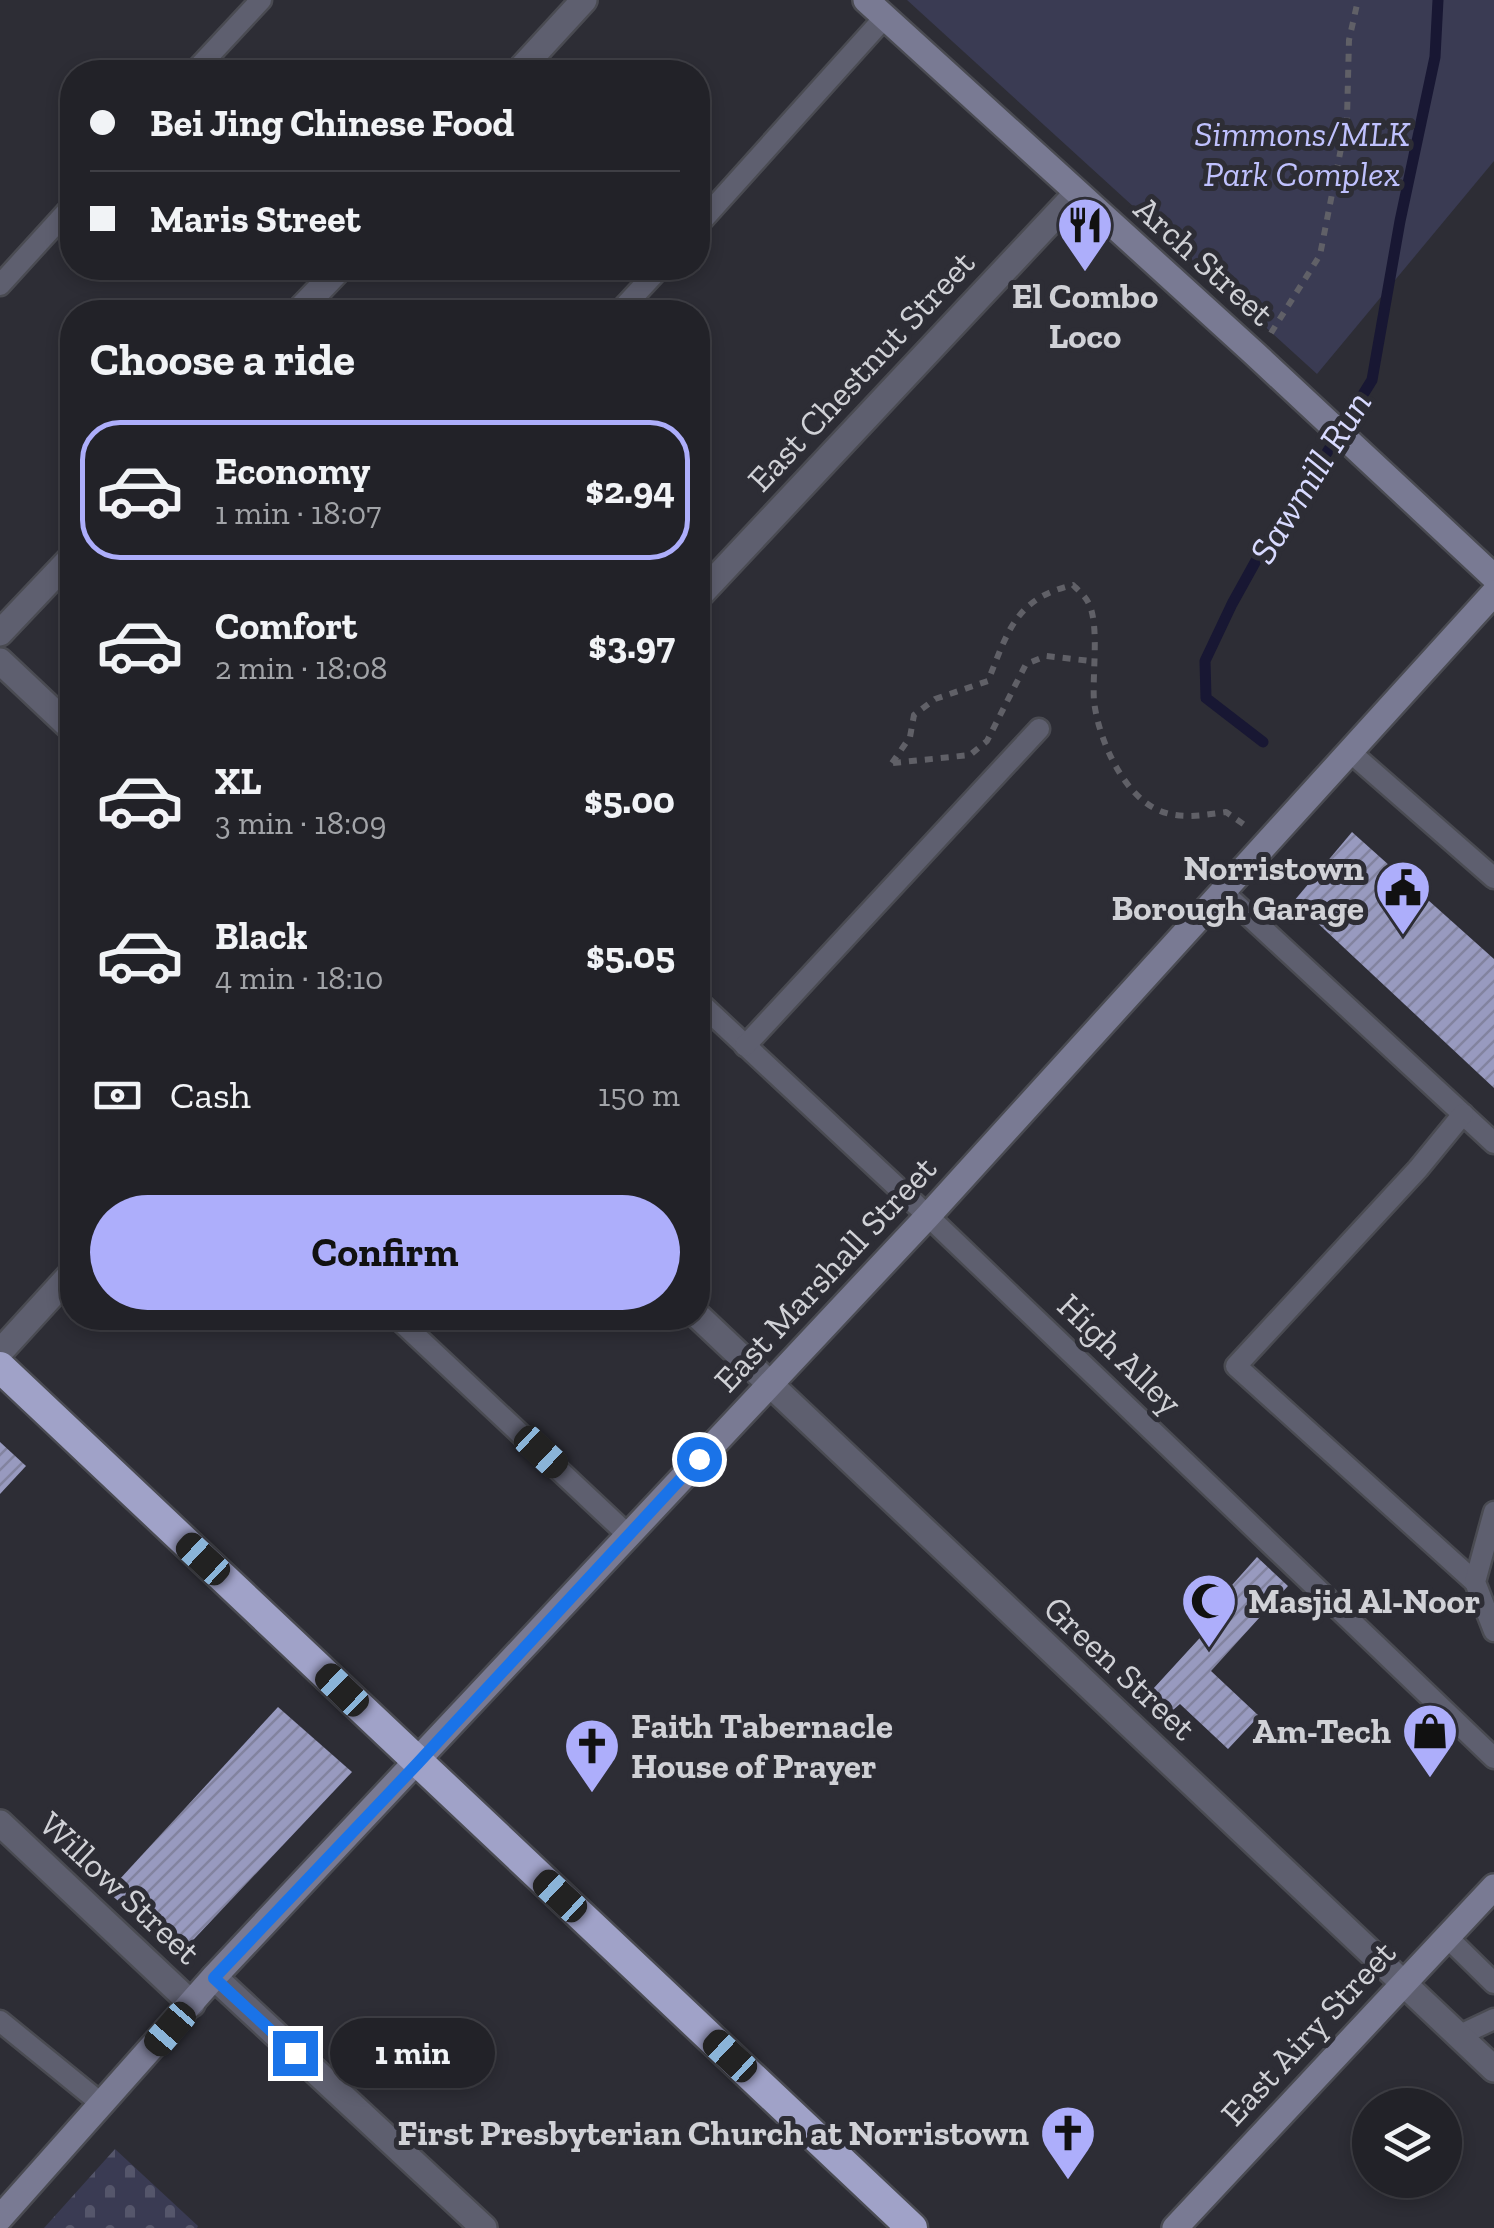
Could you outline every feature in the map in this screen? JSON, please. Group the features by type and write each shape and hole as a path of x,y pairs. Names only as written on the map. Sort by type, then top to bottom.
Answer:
{"highway":[{"path":"0,1367 912,2228"}],"street":[{"path":"529,60 584,0"},
{"name":"Arch Street","path":"876,9 1256,354 1494,578"},
{"name":"East Chestnut Street","path":"710,583 1076,194"},
{"path":"309,300 329,280"},
{"path":"0,634 60,570"},
{"name":"East Marshall Street","path":"0,2218 214,1978 928,1216 1494,592"},
{"path":"0,660 60,718"},
{"path":"0,1352 60,1286"},
{"name":"Green Street","path":"710,1328 1494,2070"},
{"name":"Willow Street","path":"0,1823 192,2004"},
{"name":"East Airy Street","path":"1175,2228 1494,1887"},
{"path":"214,1978 484,2228"}],"lane":[{"path":"205,60 261,0"},
{"path":"710,211 876,9"},
{"path":"0,285 60,219"},
{"path":"630,300 649,280"},
{"path":"745,1046 1039,729"},
{"path":"1349,752 1494,878"},
{"path":"1222,891 1494,1143"},
{"name":"High Alley","path":"710,1013 928,1216 1494,1758"},
{"path":"1464,1114 1236,1366 1475,1582 1494,1631"},
{"path":"409,1330 627,1534"},
{"path":"1475,1582 1494,1512"},
{"path":"1446,1936 1494,1984"},
{"path":"1458,2036 1494,2019"},
{"path":"0,2021 103,2105"}],"path":[{"path":"1256,354 1320,255 1347,118 1349,40 1358,0"},
{"path":"1092,661 1046,656 1026,664 987,741 970,754 892,763 910,737 914,716 935,699 988,680 1020,610 1047,591 1073,585 1088,600 1095,622 1094,706 1108,750 1130,787 1156,809 1185,817 1226,812 1267,842"}],"green space":[{"name":"Simmons/MLK Park Complex","path":"907,0 1494,0 1494,161 1317,374"},
{"path":"115,2149 198,2226 197,2228 44,2228"}],"building":[{"path":"1352,832 1494,959 1494,1088 1294,901"},
{"path":"0,1442 26,1466 0,1494"},
{"name":"Masjid Al-Noor","path":"1257,1557 1288,1586 1211,1671 1259,1716 1228,1749 1180,1704 1173,1710 1153,1689 1208,1629 1200,1621"},
{"path":"278,1707 352,1772 179,1955 108,1892"}],"waterway":[{"name":"Sawmill Run","path":"1263,742 1206,698 1205,661 1268,539 1305,488 1372,380 1435,57 1438,0"}],"place":[{"name":"El Combo Loco","path":"1085,274"},
{"name":"Norristown Borough Garage","path":"1403,937"},
{"name":"Masjid Al-Noor","path":"1209,1650"},
{"name":"Am-Tech","path":"1430,1780"},
{"name":"Faith Tabernacle House of Prayer","path":"592,1795"},
{"name":"First Presbyterian Church at Norristown","path":"1068,2182"}],"route":[{"path":"295,2053 214,1978 699,1459"}]}
